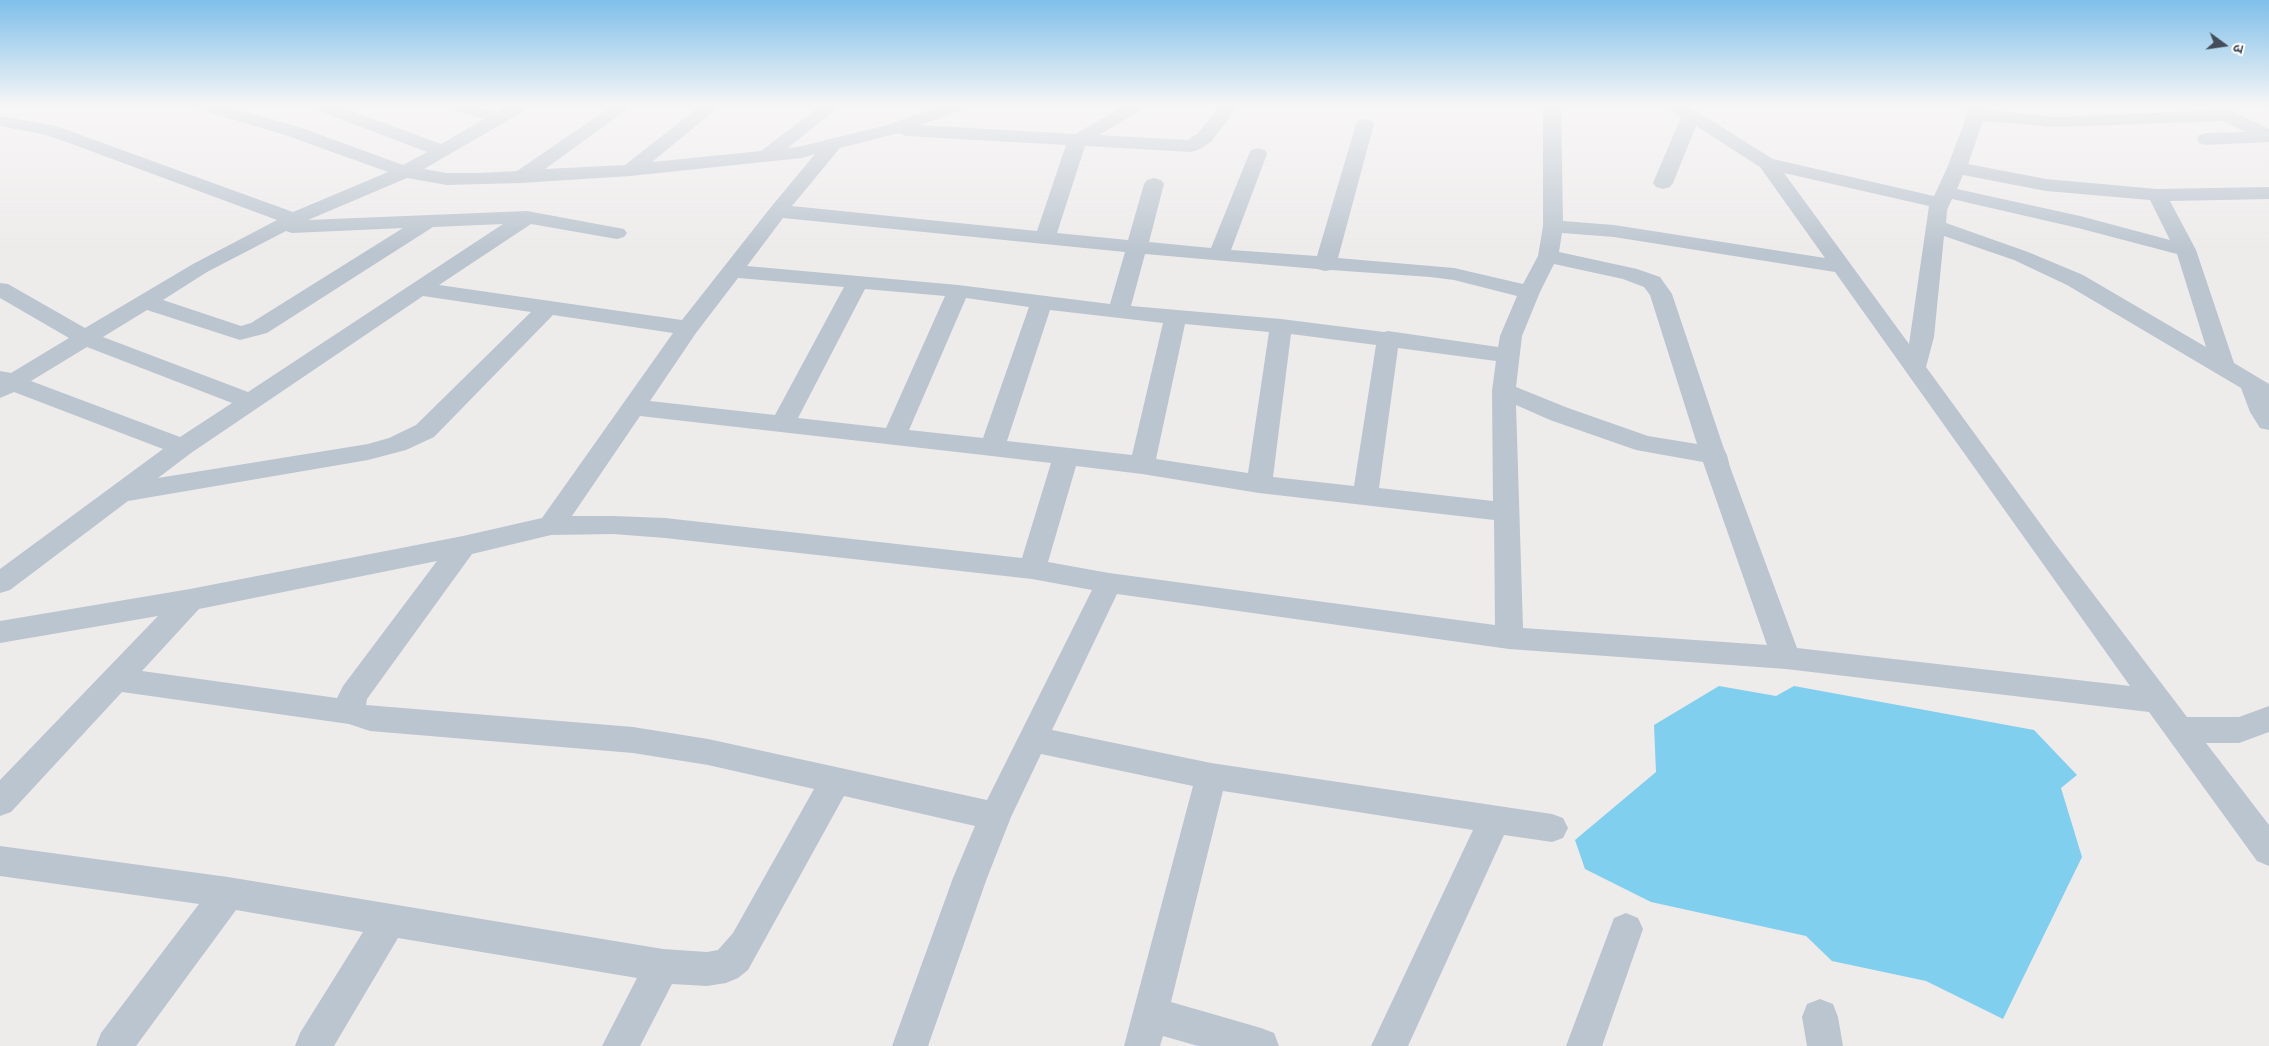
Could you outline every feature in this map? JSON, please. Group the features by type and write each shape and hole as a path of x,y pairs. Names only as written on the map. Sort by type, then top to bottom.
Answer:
{"street":[{"path":"113,155 285,223 527,217 617,233"},
{"path":"358,155 405,172 446,179 521,177 630,170 767,155"},
{"path":"4,384 86,338 143,301 200,268 285,223 405,172 436,155"},
{"path":"521,177 553,155"},
{"path":"630,170 649,155"},
{"path":"550,526 688,328 778,211 825,155"},
{"path":"1045,237 1072,155"},
{"path":"1219,255 1258,155"},
{"path":"1325,264 1356,155"},
{"path":"1508,638 1504,391 1507,354 1511,336 1548,256 1553,226 1552,155"},
{"path":"1663,182 1671,155"},
{"path":"1754,155 1767,163 2080,222 2186,250"},
{"path":"1914,367 1922,337 1935,226 1943,197 1961,155"},
{"path":"1767,163 2044,548 2269,851"},
{"path":"1957,168 2046,185 2157,195 2269,192"},
{"path":"1119,312 1154,184"},
{"path":"2157,195 2186,250 2224,368"},
{"path":"778,211 1219,255 1454,274 1530,292"},
{"path":"0,583 182,447 527,217"},
{"path":"143,301 240,333 258,328 429,220"},
{"path":"1553,226 1614,231 1842,267"},
{"path":"1935,226 2021,256 2075,280 2261,390 2258,406 2269,422"},
{"path":"1548,256 1629,274 1652,282 1661,294 1716,461 1786,658"},
{"path":"732,271 958,291 1119,312 1281,326 1507,354"},
{"path":"783,423 858,282"},
{"path":"0,288 86,338 250,401"},
{"path":"419,289 688,328"},
{"path":"894,436 958,291"},
{"path":"992,448 1041,303"},
{"path":"120,493 368,452 397,444 425,431 548,307"},
{"path":"1142,465 1176,316"},
{"path":"1259,484 1281,326"},
{"path":"1365,496 1388,338"},
{"path":"4,384 182,447"},
{"path":"1504,391 1559,414 1645,444 1716,461"},
{"path":"633,406 1142,465 1259,484 1507,512"},
{"path":"1032,569 1066,456"},
{"path":"0,632 190,600 463,546 550,526 613,525 665,528 1032,569 1109,583 1508,638 1786,658 2158,701"},
{"path":"349,712 353,695 463,546"},
{"path":"910,1046 970,878 995,816 1109,583"},
{"path":"0,802 190,600"},
{"path":"117,679 349,712 370,718 633,740 708,752 835,782 995,816"},
{"path":"2179,730 2239,730 2269,718"},
{"path":"1033,739 1210,776 1494,821 1552,828"},
{"path":"1210,776 1146,1030 1261,1046"},
{"path":"0,861 228,893 663,966 707,969 726,966 736,958 745,945 835,782"},
{"path":"1389,1046 1494,821"},
{"path":"114,1046 228,893"},
{"path":"313,1046 390,920"},
{"path":"1584,1046 1626,929"},
{"path":"620,1046 663,966"}],"water":[{"path":"1719,686 1776,696 1794,686 2034,730 2077,775 2061,788 2082,857 2003,1019 1926,981 1832,961 1806,936 1651,902 1585,869 1575,840 1656,772 1654,725"}]}
